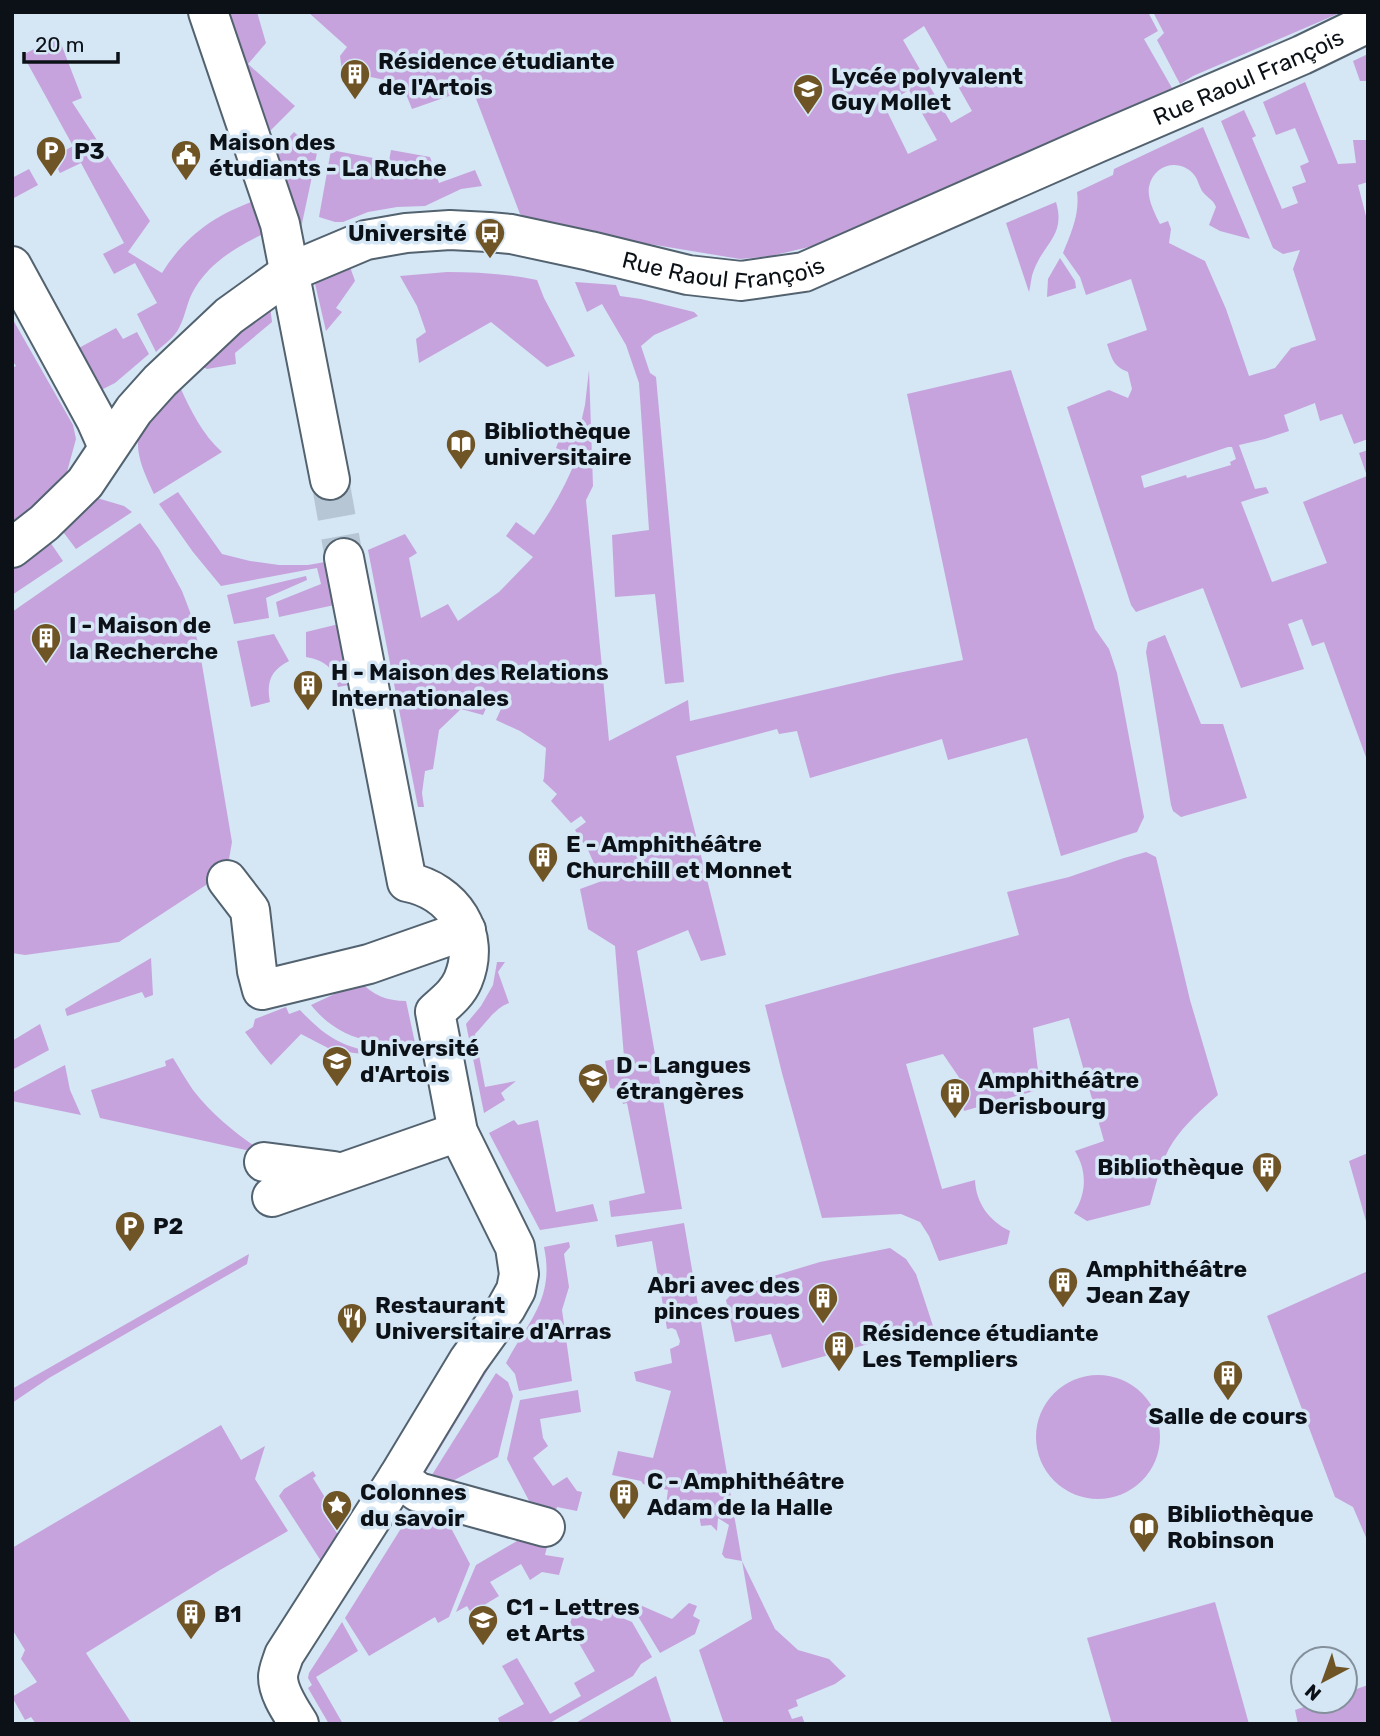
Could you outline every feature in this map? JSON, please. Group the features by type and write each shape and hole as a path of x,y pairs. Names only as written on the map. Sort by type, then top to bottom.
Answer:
{"street":[{"path":"208,12 279,224 330,480"},
{"name":"Rue Raoul François","path":"12,548 44,523 86,483 134,410 160,381 229,316 290,272 366,240 406,233 450,230 511,234 688,275 741,281 804,272 1301,55 1368,23"},
{"path":"12,266 108,447"},
{"path":"299,1724 285,1700 278,1680 284,1655 468,1361 506,1308 516,1290 519,1274 515,1247 458,1132 435,1012 452,998 463,982 469,949 466,930 459,915 447,900 431,889 407,881 344,558"},
{"path":"227,880 250,910 257,971 262,990 369,964 466,930"},
{"path":"268,1179 343,1172 458,1132"},
{"path":"398,1476 418,1492 545,1527"}],"shaded area":[{"path":"221,12 257,12 266,43 248,64 295,106 262,139"},
{"name":"Lycée polyvalent Guy Mollet","path":"308,12 1148,12 1158,31 1144,39 1172,88 813,246 771,256 740,259 607,237 536,221 520,214 472,88 412,109 404,84 342,71 340,56 347,47","holes":["924,26 972,111 951,123 903,40","909,90 937,140 908,154 884,105"]},
{"path":"1153,12 1342,12 1180,84 1157,40 1164,33"},
{"path":"58,36 82,98 72,102 150,221 128,252 162,273 181,248 202,228 226,213 254,201 263,234 234,250 209,270 192,293 177,331 156,352 137,314 157,303 135,263 114,274 103,254 124,243 81,163 60,173 52,158 73,146 23,55"},
{"path":"1368,54 1368,81 1360,81 1353,61"},
{"path":"1305,82 1338,164 1356,163 1353,140 1368,140 1368,182 1358,185 1368,224 1368,439 1354,444 1342,414 1320,421 1315,403 1284,415 1289,431 1239,445 1255,489 1266,487 1269,493 1241,502 1272,582 1327,563 1303,502 1367,476 1359,453 1368,450 1367,760 1324,642 1312,646 1302,619 1288,624 1304,669 1241,688 1203,588 1136,612 1131,605 1067,407 1109,390 1128,398 1132,389 1128,372 1114,361 1107,344 1147,330 1131,279 1086,295 1080,277 1063,253 1076,216 1077,192 1113,175 1114,169 1203,127 1250,239 1220,231 1209,225 1215,204 1202,191 1189,170 1175,165 1162,168 1156,173 1149,187 1150,201 1160,224 1168,221 1171,229 1169,243 1205,261 1226,309 1249,376 1275,368 1291,348 1316,340 1293,269 1300,250 1283,254 1273,248 1221,121 1244,110 1256,136 1252,138 1282,209 1298,203 1292,187 1306,182 1300,166 1309,162 1295,128 1276,135 1263,102","holes":["1232,447 1236,459 1230,462 1231,465 1144,488 1141,476"]},
{"path":"294,132 317,153 301,228 293,230 269,160"},
{"path":"331,150 389,161 391,150 430,157 439,183 475,170 482,186 461,189 425,206 368,212 343,222 335,222 319,217"},
{"path":"29,169 38,185 12,199 12,178"},
{"path":"1056,202 1056,231 1034,270 1029,292 1006,223"},
{"path":"1060,258 1075,281 1076,288 1047,297 1048,279"},
{"path":"349,264 355,281 336,308 342,312 326,331 314,279"},
{"path":"447,272 537,280 575,356 547,367 491,322 419,363 416,339 426,332 417,306 400,276"},
{"path":"575,282 616,285 620,296 694,312 698,316 654,335 641,346 650,373 656,377 684,682 665,684 655,594 615,597 612,535 649,530 639,383 626,345 602,304 587,312"},
{"path":"270,306 272,322 235,353 236,364 207,369 200,365"},
{"path":"12,318 73,425 76,439 65,479 12,531 12,368 16,366 12,360"},
{"path":"116,328 123,339 137,332 149,354 115,383 99,391 75,350"},
{"path":"589,370 593,486 586,500 609,741 688,700 690,721 963,660 907,394 1011,370 1095,629 1109,649 1117,673 1144,817 1137,832 1061,856 1027,738 948,760 942,739 810,778 797,731 779,734 777,729 676,756 726,955 701,961 688,930 637,951 682,1209 611,1217 609,1201 645,1193 627,1103 623,1104 620,1095 610,1088 605,1061 624,1057 615,946 588,929 580,889 602,881 588,850 575,830 586,822 581,816 571,823 551,801 557,794 543,781 546,748 520,731 496,720 501,709 488,704 483,715 461,709 439,730 433,769 425,771 422,793 424,807 418,807 368,550 405,534 417,553 409,558 421,618 448,604 458,621 499,592 533,557 506,536 516,522 534,535 558,497 577,457 556,448 561,435 577,440"},
{"path":"180,387 203,430 222,452 154,494 140,461 139,434 148,417"},
{"path":"178,492 222,554 279,565 308,565 331,561 339,604 279,617 276,602 321,584 317,568 221,586 159,504"},
{"path":"97,498 124,506 132,512 76,549 61,529"},
{"path":"140,523 159,549 190,612 199,647 232,842 229,859 206,885 119,942 25,955 12,953 12,612"},
{"path":"48,539 63,561 12,595 12,568"},
{"path":"306,576 307,580 266,598 269,618 234,624 227,595"},
{"path":"343,623 354,684 338,687 328,666 306,657 306,632"},
{"path":"274,634 289,661 271,677 270,702 251,707 237,641"},
{"path":"1165,635 1201,724 1223,724 1247,798 1181,817 1173,811 1171,805 1146,652 1148,642"},
{"path":"1146,852 1156,857 1190,1000 1218,1095 1188,1123 1173,1142 1162,1165 1150,1205 1087,1221 1074,1213 1084,1182 1082,1166 1075,1151 1104,1141 1069,1018 1033,1028 1038,1071 1042,1070 1048,1087 964,1111 960,1094 967,1089 943,1054 906,1064 942,1189 975,1180 978,1196 985,1210 990,1217 1010,1231 1007,1244 939,1261 920,1222 901,1214 822,1218 765,1005 1019,935 1007,892 1069,877"},
{"path":"151,958 153,995 145,998 142,992 67,1016 65,1009"},
{"path":"497,962 505,962 498,972 509,1003 495,1012 475,1034 485,1087 516,1081 501,1093 505,1100 484,1113 466,1024 493,985"},
{"path":"360,982 381,996 406,1001 415,1043 374,1044 373,1041 355,1037 339,1029 324,1019 311,1005"},
{"path":"286,1007 289,1014 300,1010 342,1043 374,1052 374,1055 328,1048 301,1034 271,1065 245,1032 253,1027 255,1019"},
{"path":"40,1024 49,1050 12,1070 12,1041"},
{"path":"173,1058 193,1090 210,1109 238,1134 268,1155 100,1118 91,1090 166,1066 165,1061"},
{"path":"65,1065 70,1090 81,1115 12,1101 12,1093"},
{"path":"514,1120 518,1125 538,1120 556,1212 593,1204 598,1221 540,1230 489,1133"},
{"path":"1368,1153 1368,1228 1349,1161"},
{"path":"684,1223 742,1561 725,1558 722,1554 729,1525 718,1518 717,1531 711,1525 701,1526 698,1510 666,1505 668,1490 612,1475 618,1451 653,1458 671,1391 636,1381 634,1372 672,1363 670,1349 679,1345 680,1341 676,1330 667,1329 652,1241 617,1247 615,1235"},
{"path":"569,1242 570,1247 564,1254 569,1287 562,1310 572,1381 519,1391 515,1374 506,1363 531,1322 543,1295 546,1281 544,1247"},
{"path":"890,1248 906,1259 916,1274 933,1326 782,1368 771,1334 735,1342 726,1300 740,1286 820,1262"},
{"path":"249,1254 247,1264 49,1378 12,1403 12,1389"},
{"path":"1368,1271 1368,1542 1353,1507 1335,1497 1267,1316"},
{"path":"487,1364 490,1366 424,1475 418,1476"},
{"path":"496,1373 508,1382 513,1396 498,1457 443,1486 430,1478"},
{"path":"1098,1375 1122,1380 1142,1393 1155,1413 1160,1437 1155,1461 1142,1481 1122,1494 1098,1499 1074,1494 1054,1481 1041,1461 1036,1437 1041,1413 1054,1393 1074,1380"},
{"path":"578,1390 581,1412 540,1419 543,1438 548,1446 533,1458 553,1486 567,1477 577,1491 582,1492 577,1511 557,1507 554,1516 535,1512 507,1459 520,1400"},
{"path":"221,1425 241,1460 265,1446 255,1479 288,1531 86,1653 132,1724 36,1724 31,1717 25,1720 12,1697 37,1682 21,1659 25,1650 12,1629 12,1548"},
{"path":"313,1471 316,1476 313,1478 329,1504 334,1502 350,1527 325,1563 321,1561 279,1496 284,1489"},
{"path":"415,1506 443,1513 470,1564 449,1617 438,1623 435,1617 369,1656 345,1618"},
{"path":"529,1534 549,1539 545,1555 564,1558 559,1575 542,1572 530,1580 521,1564 490,1582 499,1596 471,1613 467,1606 456,1612 476,1565"},
{"path":"742,1561 775,1629 798,1650 829,1659 846,1676 835,1684 796,1700 798,1706 788,1710 792,1719 802,1716 805,1724 724,1724 699,1650 752,1619"},
{"path":"1215,1602 1249,1724 1112,1724 1087,1638"},
{"path":"689,1603 697,1606 693,1616 700,1620 695,1634 660,1653 636,1613 640,1605 672,1619"},
{"path":"574,1612 602,1621 608,1612 632,1622 652,1657 641,1664 633,1676 548,1724 500,1724 498,1718 524,1704 502,1666 517,1658 550,1714 581,1696 574,1683 595,1671 569,1626"},
{"path":"342,1622 358,1651 316,1677 343,1724 329,1724 308,1688 312,1685 308,1678"},
{"path":"656,1676 672,1724 574,1724"},
{"path":"1368,1685 1368,1724 1298,1724 1296,1715 1359,1715 1359,1688"}],"tunnel":[{"path":"330,480 344,558"}],"place":[{"name":"Résidence étudiante de l'Artois","path":"355,101"},
{"name":"Lycée polyvalent Guy Mollet","path":"808,116"},
{"name":"P3","path":"51,178"},
{"name":"Maison des étudiants - La Ruche","path":"186,182"},
{"name":"Université","path":"490,260"},
{"name":"Bibliothèque universitaire","path":"461,471"},
{"name":"I - Maison de la Recherche","path":"46,665"},
{"name":"H - Maison des Relations Internationales","path":"308,712"},
{"name":"E - Amphithéâtre Churchill et Monnet","path":"543,884"},
{"name":"Université d'Artois","path":"337,1088"},
{"name":"D - Langues étrangères","path":"593,1105"},
{"name":"Amphithéâtre Derisbourg","path":"955,1120"},
{"name":"Bibliothèque","path":"1267,1194"},
{"name":"P2","path":"130,1253"},
{"name":"Amphithéâtre Jean Zay","path":"1063,1309"},
{"name":"Abri avec des pinces roues","path":"823,1325"},
{"name":"Restaurant Universitaire d'Arras","path":"352,1345"},
{"name":"Résidence étudiante Les Templiers","path":"839,1373"},
{"name":"Salle de cours","path":"1228,1402"},
{"name":"C - Amphithéâtre Adam de la Halle","path":"624,1521"},
{"name":"Colonnes du savoir","path":"337,1532"},
{"name":"Bibliothèque Robinson","path":"1144,1554"},
{"name":"B1","path":"191,1641"},
{"name":"C1 - Lettres et Arts","path":"483,1647"}]}
